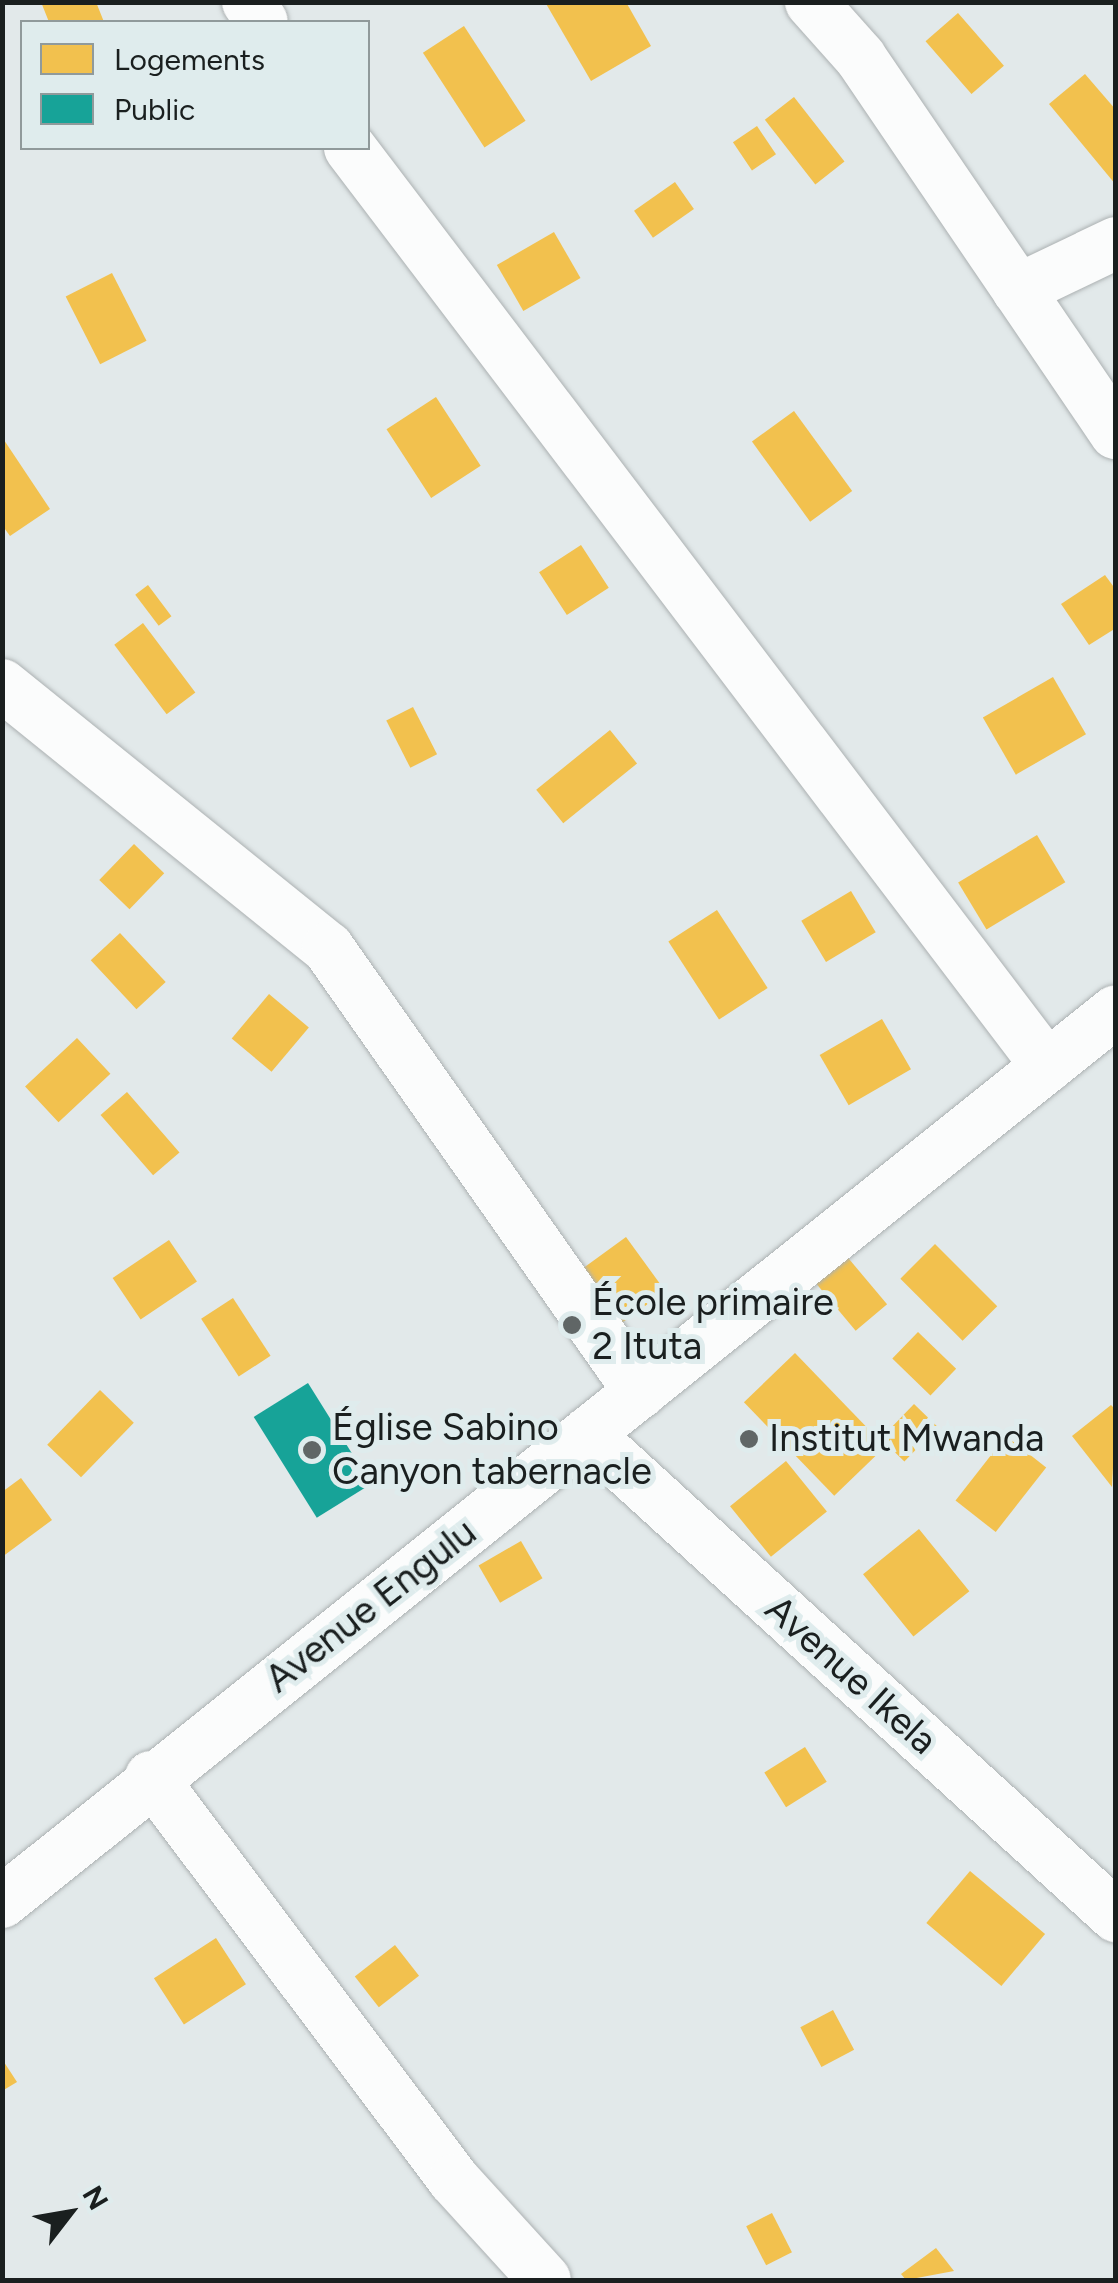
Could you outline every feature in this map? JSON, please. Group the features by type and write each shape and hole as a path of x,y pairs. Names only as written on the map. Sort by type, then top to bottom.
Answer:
{"street":[{"path":"811,2 860,57 1116,434"},
{"path":"352,150 1047,1066"},
{"path":"1018,290 1116,243"},
{"path":"2,685 328,948 640,1392"},
{"name":"Avenue Engulu","path":"2,1902 151,1777 588,1434 1116,1011"},
{"name":"Avenue Ikela","path":"588,1434 1116,1916"},
{"path":"151,1777 454,2180 545,2280"}],"building: Logements":[{"path":"41,2 96,2 103,20 48,20"},
{"path":"545,2 626,2 651,46 591,81"},
{"path":"958,13 1004,66 971,94 926,41"},
{"path":"464,26 526,121 484,147 423,53"},
{"path":"1085,74 1116,110 1116,185 1049,104"},
{"path":"794,97 844,162 815,184 765,120"},
{"path":"757,126 776,154 752,170 733,142"},
{"path":"675,182 694,209 653,238 634,211"},
{"path":"554,232 580,278 523,311 497,265"},
{"path":"112,273 147,341 100,364 66,297"},
{"path":"436,397 481,466 431,498 387,429"},
{"path":"794,411 852,491 810,522 752,442"},
{"path":"2,437 50,509 10,536 2,525"},
{"path":"581,545 609,588 567,615 539,572"},
{"path":"1105,575 1116,590 1116,628 1089,645 1061,604"},
{"path":"148,585 171,616 159,626 135,595"},
{"path":"143,623 195,692 167,714 114,645"},
{"path":"1053,677 1086,734 1016,775 983,718"},
{"path":"413,707 437,754 410,768 386,721"},
{"path":"610,730 637,763 563,823 536,790"},
{"path":"1037,835 1065,882 986,930 958,882"},
{"path":"134,844 164,873 129,909 99,880"},
{"path":"851,891 876,932 826,962 801,921"},
{"path":"717,910 768,988 719,1020 668,942"},
{"path":"120,933 166,982 136,1009 91,960"},
{"path":"269,994 309,1027 272,1072 232,1038"},
{"path":"882,1019 911,1069 849,1105 820,1055"},
{"path":"77,1038 110,1074 58,1122 25,1086"},
{"path":"127,1092 179,1152 153,1175 101,1115"},
{"path":"626,1237 665,1291 622,1323 582,1269"},
{"path":"169,1240 197,1281 141,1319 113,1278"},
{"path":"935,1244 997,1306 963,1341 900,1279"},
{"path":"844,1253 887,1304 856,1331 813,1279"},
{"path":"233,1298 271,1356 239,1377 201,1319"},
{"path":"918,1332 956,1369 930,1395 892,1359"},
{"path":"795,1353 885,1447 834,1496 744,1402"},
{"path":"100,1390 134,1423 81,1477 47,1445"},
{"path":"914,1404 938,1427 904,1461 881,1439"},
{"path":"1111,1405 1116,1410 1112,1487 1072,1436"},
{"path":"1006,1436 1046,1467 996,1532 956,1501"},
{"path":"786,1461 827,1512 771,1557 730,1506"},
{"path":"21,1478 52,1520 2,1557 2,1492"},
{"path":"919,1529 969,1591 913,1636 863,1574"},
{"path":"521,1541 542,1578 500,1603 479,1566"},
{"path":"805,1747 827,1782 786,1807 764,1772"},
{"path":"970,1871 1045,1934 1001,1986 926,1923"},
{"path":"216,1938 246,1984 184,2024 154,1978"},
{"path":"395,1945 419,1976 379,2007 355,1976"},
{"path":"833,2010 854,2050 821,2067 800,2027"},
{"path":"2,2059 17,2082 2,2091"},
{"path":"772,2213 792,2252 766,2265 746,2226"},
{"path":"936,2248 954,2271 906,2280 901,2274"}],"building: Public":[{"name":"Église Sabino Canyon tabernacle","path":"308,1383 371,1484 317,1518 254,1417"}],"place":[{"name":"École primaire 2 Ituta","path":"572,1325"},
{"name":"Institut Mwanda","path":"749,1439"},
{"name":"Église Sabino Canyon tabernacle","path":"312,1450"}]}
